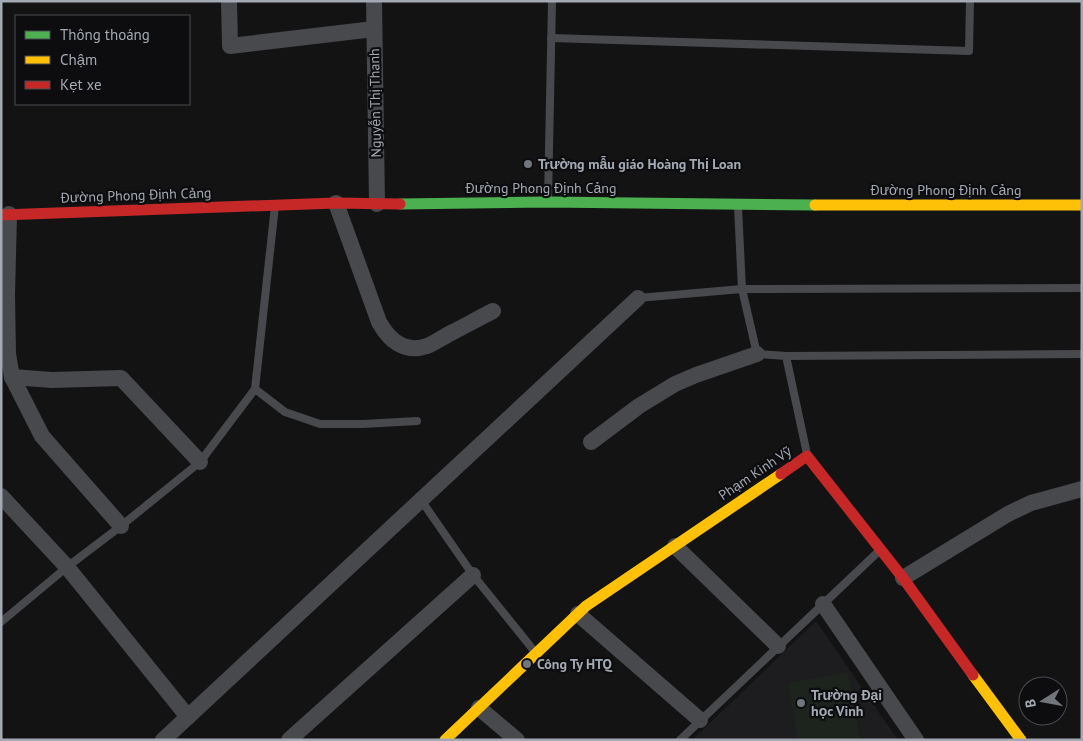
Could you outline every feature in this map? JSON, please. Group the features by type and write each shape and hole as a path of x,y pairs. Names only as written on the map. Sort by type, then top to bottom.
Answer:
{"street":[{"path":"229,1 230,46 374,29"},
{"name":"Nguyễn Thị Thanh","path":"374,1 378,204"},
{"name":"Đường Phong Định Cảng","path":"5,215 336,203 548,202 738,205 1082,205"},
{"path":"336,203 379,322 384,331 394,341 400,345 410,347 426,346 493,311"},
{"path":"5,215 4,295 8,354 12,376 42,436 121,526"},
{"path":"163,740 638,298"},
{"path":"591,442 639,406 676,384 757,354"},
{"path":"12,376 52,380 120,378 200,462"},
{"name":"Phạm Kinh Vỹ","path":"446,740 586,606 807,456 903,578 1021,740"},
{"path":"903,578 1008,514 1031,503 1082,488"},
{"path":"1,496 67,567 188,717"},
{"path":"675,546 778,646"},
{"path":"289,740 473,575"},
{"path":"823,604 916,740"},
{"path":"578,614 700,720"},
{"path":"479,708 516,740"}],"lane":[{"path":"548,202 552,1"},
{"path":"551,38 969,51 970,1"},
{"path":"738,205 742,289 757,354 786,356 1082,354"},
{"path":"1,622 67,567 200,462 255,389 275,206"},
{"path":"638,298 742,289 1082,288"},
{"path":"786,356 807,456"},
{"path":"255,389 285,412 320,424 417,421"},
{"path":"421,500 473,575 536,654"},
{"path":"680,740 880,550"}],"shaded area":[{"name":"Trường Đại học Vinh","path":"816,621 898,740 692,740"},
{"path":"848,672 860,740 798,740 788,683"}],"traffic: fast":[{"path":"400,204 547,202 815,205"}],"traffic: slow":[{"path":"815,205 1082,205"},
{"path":"445,740 586,606 781,474"},
{"path":"973,675 1021,740"}],"traffic: jam":[{"path":"1,215 336,203 400,204"},
{"path":"781,474 807,456 903,578 973,675"}],"place":[{"name":"Trường mẫu giáo Hoàng Thị Loan","path":"528,164"},
{"name":"Công Ty HTQ","path":"527,664"},
{"name":"Trường Đại học Vinh","path":"801,703"}]}
